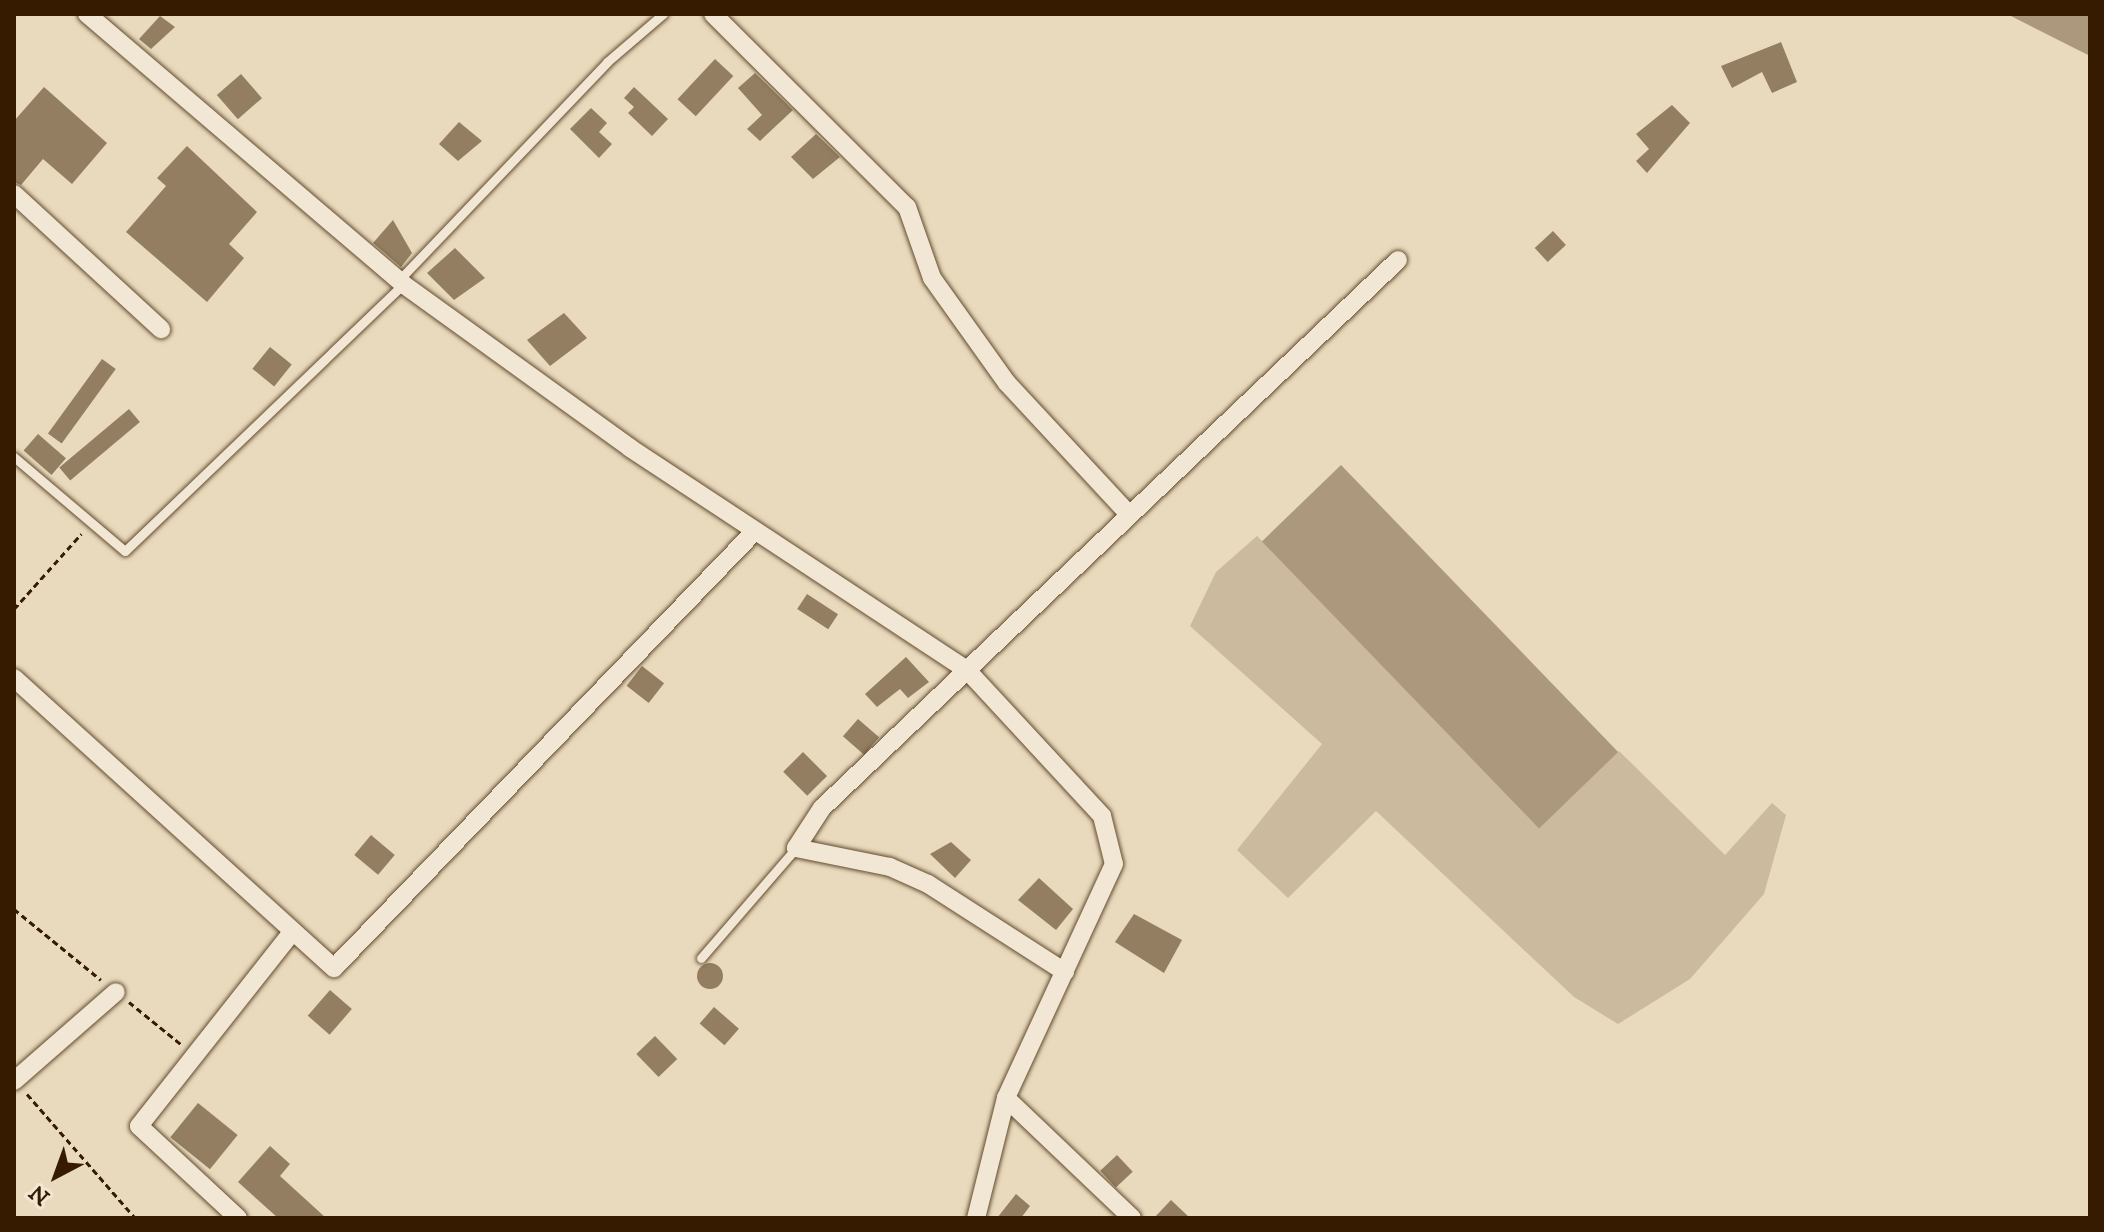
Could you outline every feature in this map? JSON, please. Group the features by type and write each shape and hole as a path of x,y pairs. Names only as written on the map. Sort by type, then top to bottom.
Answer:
{"street":[{"path":"87,14 401,282 754,532 967,670 1102,816 1111,839 1114,864 1006,1098 976,1218"},
{"path":"713,14 907,207 932,278 1007,383 1127,512"},
{"path":"14,194 161,329"},
{"path":"1065,972 928,884 890,867 796,848 822,808 1127,512 1398,260"},
{"path":"14,678 293,931 321,962 334,968 345,962 754,532"},
{"path":"238,1218 139,1126 293,931"},
{"path":"14,1081 116,992"},
{"path":"1006,1098 1132,1218"}],"lane":[{"path":"14,457 125,551 401,282 607,62 663,14"},
{"path":"701,958 796,848"}],"path":[{"path":"14,609 91,522"},
{"path":"14,1081 135,1218"}],"shaded area":[{"path":"2007,14 2090,14 2090,56"},
{"path":"1341,465 1618,752 1539,828 1262,541"},
{"path":"1257,536 1542,814 1619,751 1725,855 1772,803 1786,815 1764,894 1690,979 1618,1024 1574,997 1376,811 1288,898 1237,850 1322,744 1190,626 1216,572"}],"building":[{"path":"160,16 175,27 151,49 139,39"},
{"path":"1781,42 1797,82 1772,93 1762,72 1732,88 1721,66"},
{"path":"715,59 733,76 696,116 677,99"},
{"path":"755,73 793,110 760,141 747,129 762,115 738,88"},
{"path":"241,74 262,98 238,119 217,95"},
{"path":"44,87 107,143 72,184 43,159 21,185 14,182 14,121"},
{"path":"634,87 668,119 652,136 628,113 634,107 624,98"},
{"path":"1672,105 1690,123 1647,173 1636,161 1649,149 1636,134"},
{"path":"591,108 607,123 599,132 612,144 599,158 570,129"},
{"path":"459,122 482,141 458,161 439,144"},
{"path":"816,134 840,157 813,179 791,157"},
{"path":"187,146 257,212 229,244 244,258 207,302 126,232 166,186 157,178"},
{"path":"393,220 412,253 401,267 373,243"},
{"path":"1553,231 1566,245 1548,262 1535,248"},
{"path":"455,248 485,278 454,300 427,273"},
{"path":"564,313 587,338 550,366 527,340"},
{"path":"270,347 292,365 274,386 252,369"},
{"path":"102,359 116,369 62,443 48,433"},
{"path":"129,409 140,422 70,481 59,467"},
{"path":"38,434 66,458 51,475 24,451"},
{"path":"807,594 838,614 828,629 797,609"},
{"path":"906,657 929,682 908,698 900,689 877,707 865,694"},
{"path":"642,666 664,683 649,703 627,686"},
{"path":"858,719 879,737 864,755 843,736"},
{"path":"803,752 827,776 807,796 783,772"},
{"path":"371,835 395,855 378,875 354,855"},
{"path":"951,842 971,860 955,878 930,854"},
{"path":"1039,878 1073,909 1056,930 1018,900"},
{"path":"1134,914 1182,940 1164,973 1115,942"},
{"path":"710,963 719,967 723,976 719,985 710,989 701,985 697,976 701,967"},
{"path":"330,990 352,1009 330,1035 308,1016"},
{"path":"714,1007 739,1029 724,1045 700,1024"},
{"path":"655,1036 677,1059 659,1077 636,1054"},
{"path":"198,1103 238,1135 210,1169 170,1137"},
{"path":"270,1146 290,1164 280,1176 326,1218 278,1218 238,1182"},
{"path":"1117,1155 1133,1172 1116,1188 1100,1171"},
{"path":"1016,1194 1030,1206 1021,1218 997,1218"},
{"path":"1171,1200 1190,1218 1154,1218"}]}
